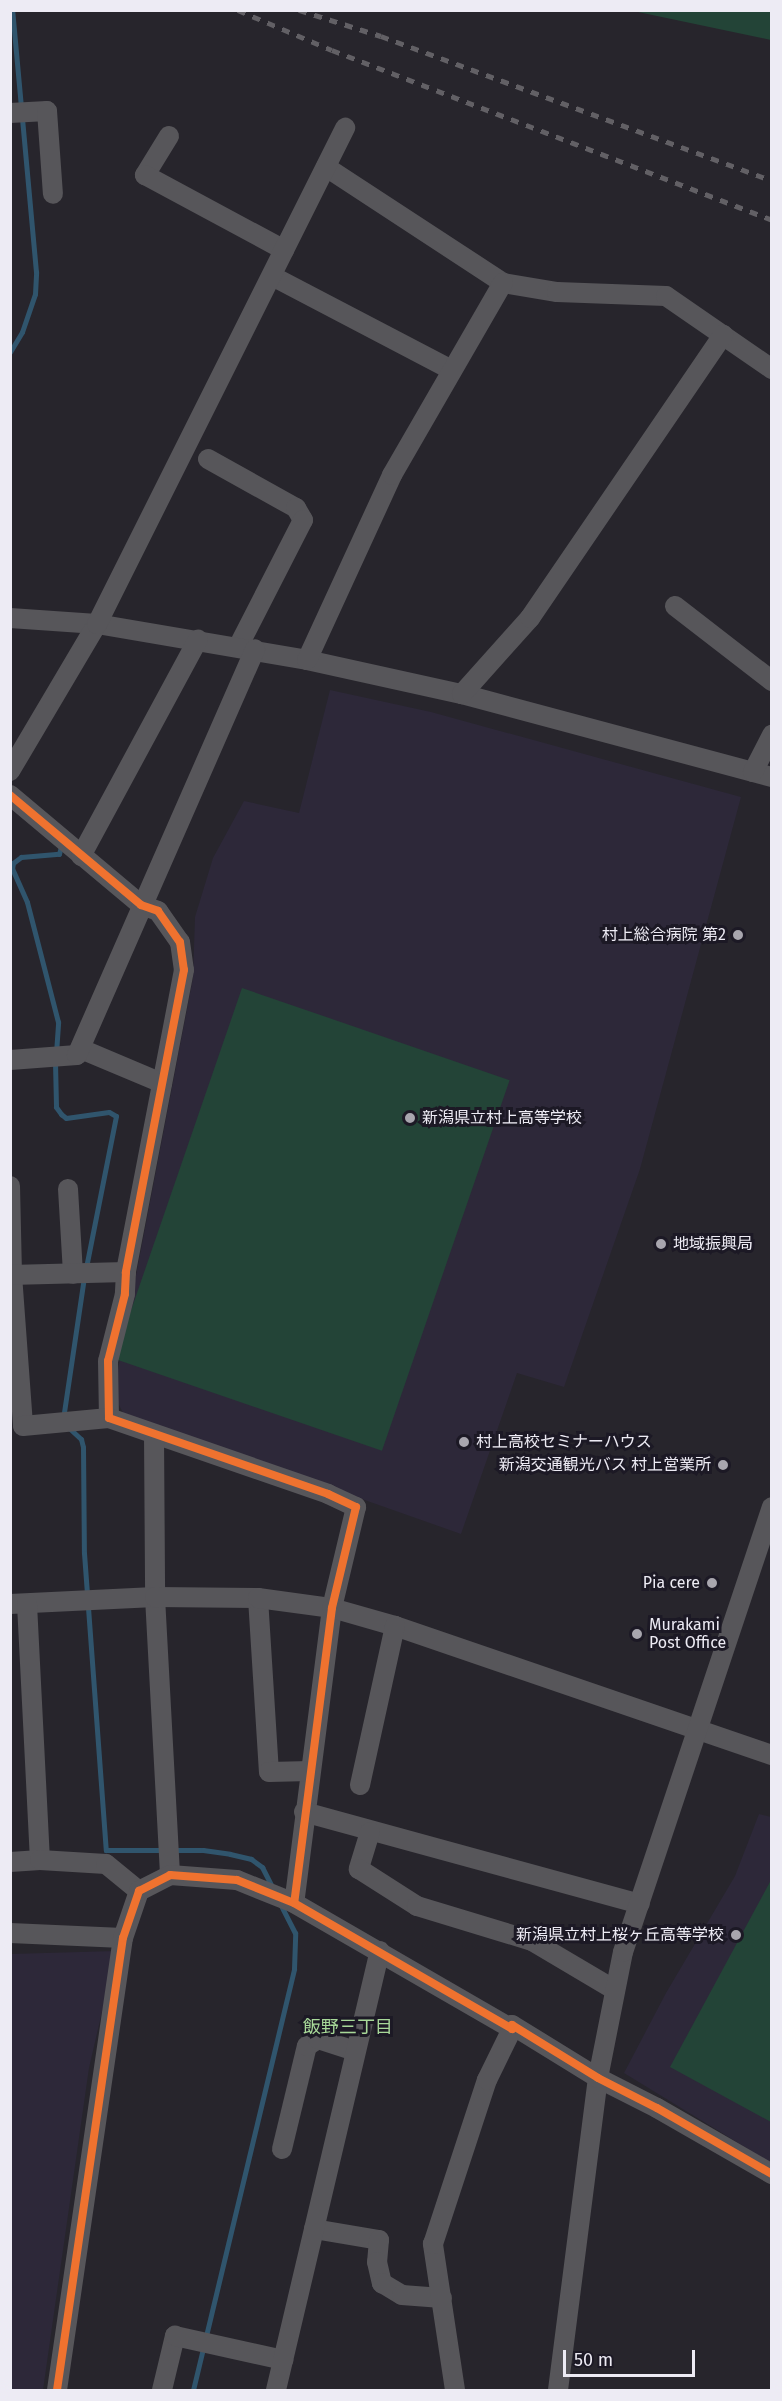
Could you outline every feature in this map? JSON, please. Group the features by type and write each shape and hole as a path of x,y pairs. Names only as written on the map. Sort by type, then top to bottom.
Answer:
{"street":[{"path":"10,113 47,111 53,194"},
{"path":"10,771 97,624 345,128"},
{"path":"168,136 145,175 284,250"},
{"path":"326,167 503,283 557,292 666,297 771,369"},
{"path":"272,276 452,370"},
{"path":"307,660 392,475 503,283"},
{"path":"462,694 530,618 723,335"},
{"path":"10,1060 77,1055 81,1049 246,648 303,520 296,508 208,459"},
{"path":"675,606 771,681"},
{"path":"10,618 97,624 307,660 462,694 762,775 771,735"},
{"path":"81,856 198,640"},
{"path":"10,795 141,905 158,911 180,942 184,970 126,1272 124,1294 108,1361 109,1418"},
{"path":"81,1049 162,1083"},
{"path":"10,1186 11,1275 23,1426 109,1418 328,1494 356,1507 332,1608 294,1903"},
{"path":"68,1189 74,1274"},
{"path":"11,1275 126,1272"},
{"path":"154,1435 155,1597 170,1875"},
{"path":"558,2391 598,2078 623,1952 697,1729 763,1558 771,1507"},
{"path":"40,1860 19,1604 155,1597 258,1598 332,1608 395,1626 771,1755"},
{"path":"258,1598 269,1772 310,1771"},
{"path":"360,1785 395,1626"},
{"path":"304,1812 370,1832 640,1904"},
{"path":"370,1832 359,1869 417,1906 532,1941 615,1990"},
{"path":"10,1862 40,1860 106,1864 139,1891"},
{"path":"57,2391 123,1938 139,1891 170,1875 237,1880 294,1903 512,2029"},
{"path":"10,1933 123,1938"},
{"path":"276,2391 380,1951"},
{"path":"455,2391 433,2244 487,2080 512,2025 598,2078 657,2108 771,2174"},
{"path":"282,2149 307,2046 318,2038 355,2051"},
{"path":"314,2229 379,2240 377,2262 382,2283 402,2295 441,2298"},
{"path":"162,2391 175,2336 283,2360"}],"shaded area":[{"name":"新潟県立村上高等学校","path":"330,690 431,712 741,797 640,1169 564,1387 517,1373 461,1534 124,1415 116,1399 115,1385 193,978 195,917 213,858 244,801 299,813"},
{"name":"新潟県立村上桜ヶ丘高等学校","path":"759,1814 771,1817 771,2163 624,2073 666,1993 735,1876"},
{"path":"116,1951 89,2068 43,2390 11,2390 10,1954"}],"green space":[{"path":"636,11 771,11 771,40 638,12"},
{"path":"242,988 510,1080 382,1451 114,1359"},
{"path":"771,1880 772,2122 670,2067"}],"waterway":[{"path":"10,352 22,332 35,294 36,272 12,10"},
{"path":"56,1053 58,1022 27,902 12,869 13,863 21,857 59,854 61,846"},
{"path":"55,1062 56,1107 61,1114 66,1118 109,1112 116,1116 86,1268"},
{"path":"63,1419 84,1277"},
{"path":"68,1427 81,1439 83,1447 84,1553 106,1850 203,1850 230,1854 251,1859 262,1867 272,1887"},
{"path":"193,2390 294,1969 295,1933 280,1904"}],"railway":[{"path":"238,10 332,50 772,220"},
{"path":"299,10 381,36 772,181"}],"cycle path":[{"path":"10,795 141,905 158,911 180,942 184,970 126,1272 125,1294 108,1361 109,1418 328,1494 356,1507 332,1608 294,1903"},
{"path":"57,2390 123,1938 139,1891 170,1875 237,1880 294,1903 512,2029 512,2025 598,2078 657,2108 772,2174"}],"place":[{"name":"村上総合病院 第2","path":"738,935"},
{"name":"新潟県立村上高等学校","path":"410,1118"},
{"name":"地域振興局","path":"661,1244"},
{"name":"村上高校セミナーハウス","path":"464,1442"},
{"name":"新潟交通観光バス 村上営業所","path":"723,1465"},
{"name":"Pia cere","path":"712,1583"},
{"name":"Murakami Post Office","path":"637,1634"},
{"name":"新潟県立村上桜ヶ丘高等学校","path":"736,1935"}],"district":[{"name":"飯野三丁目","path":"348,2027"}]}
